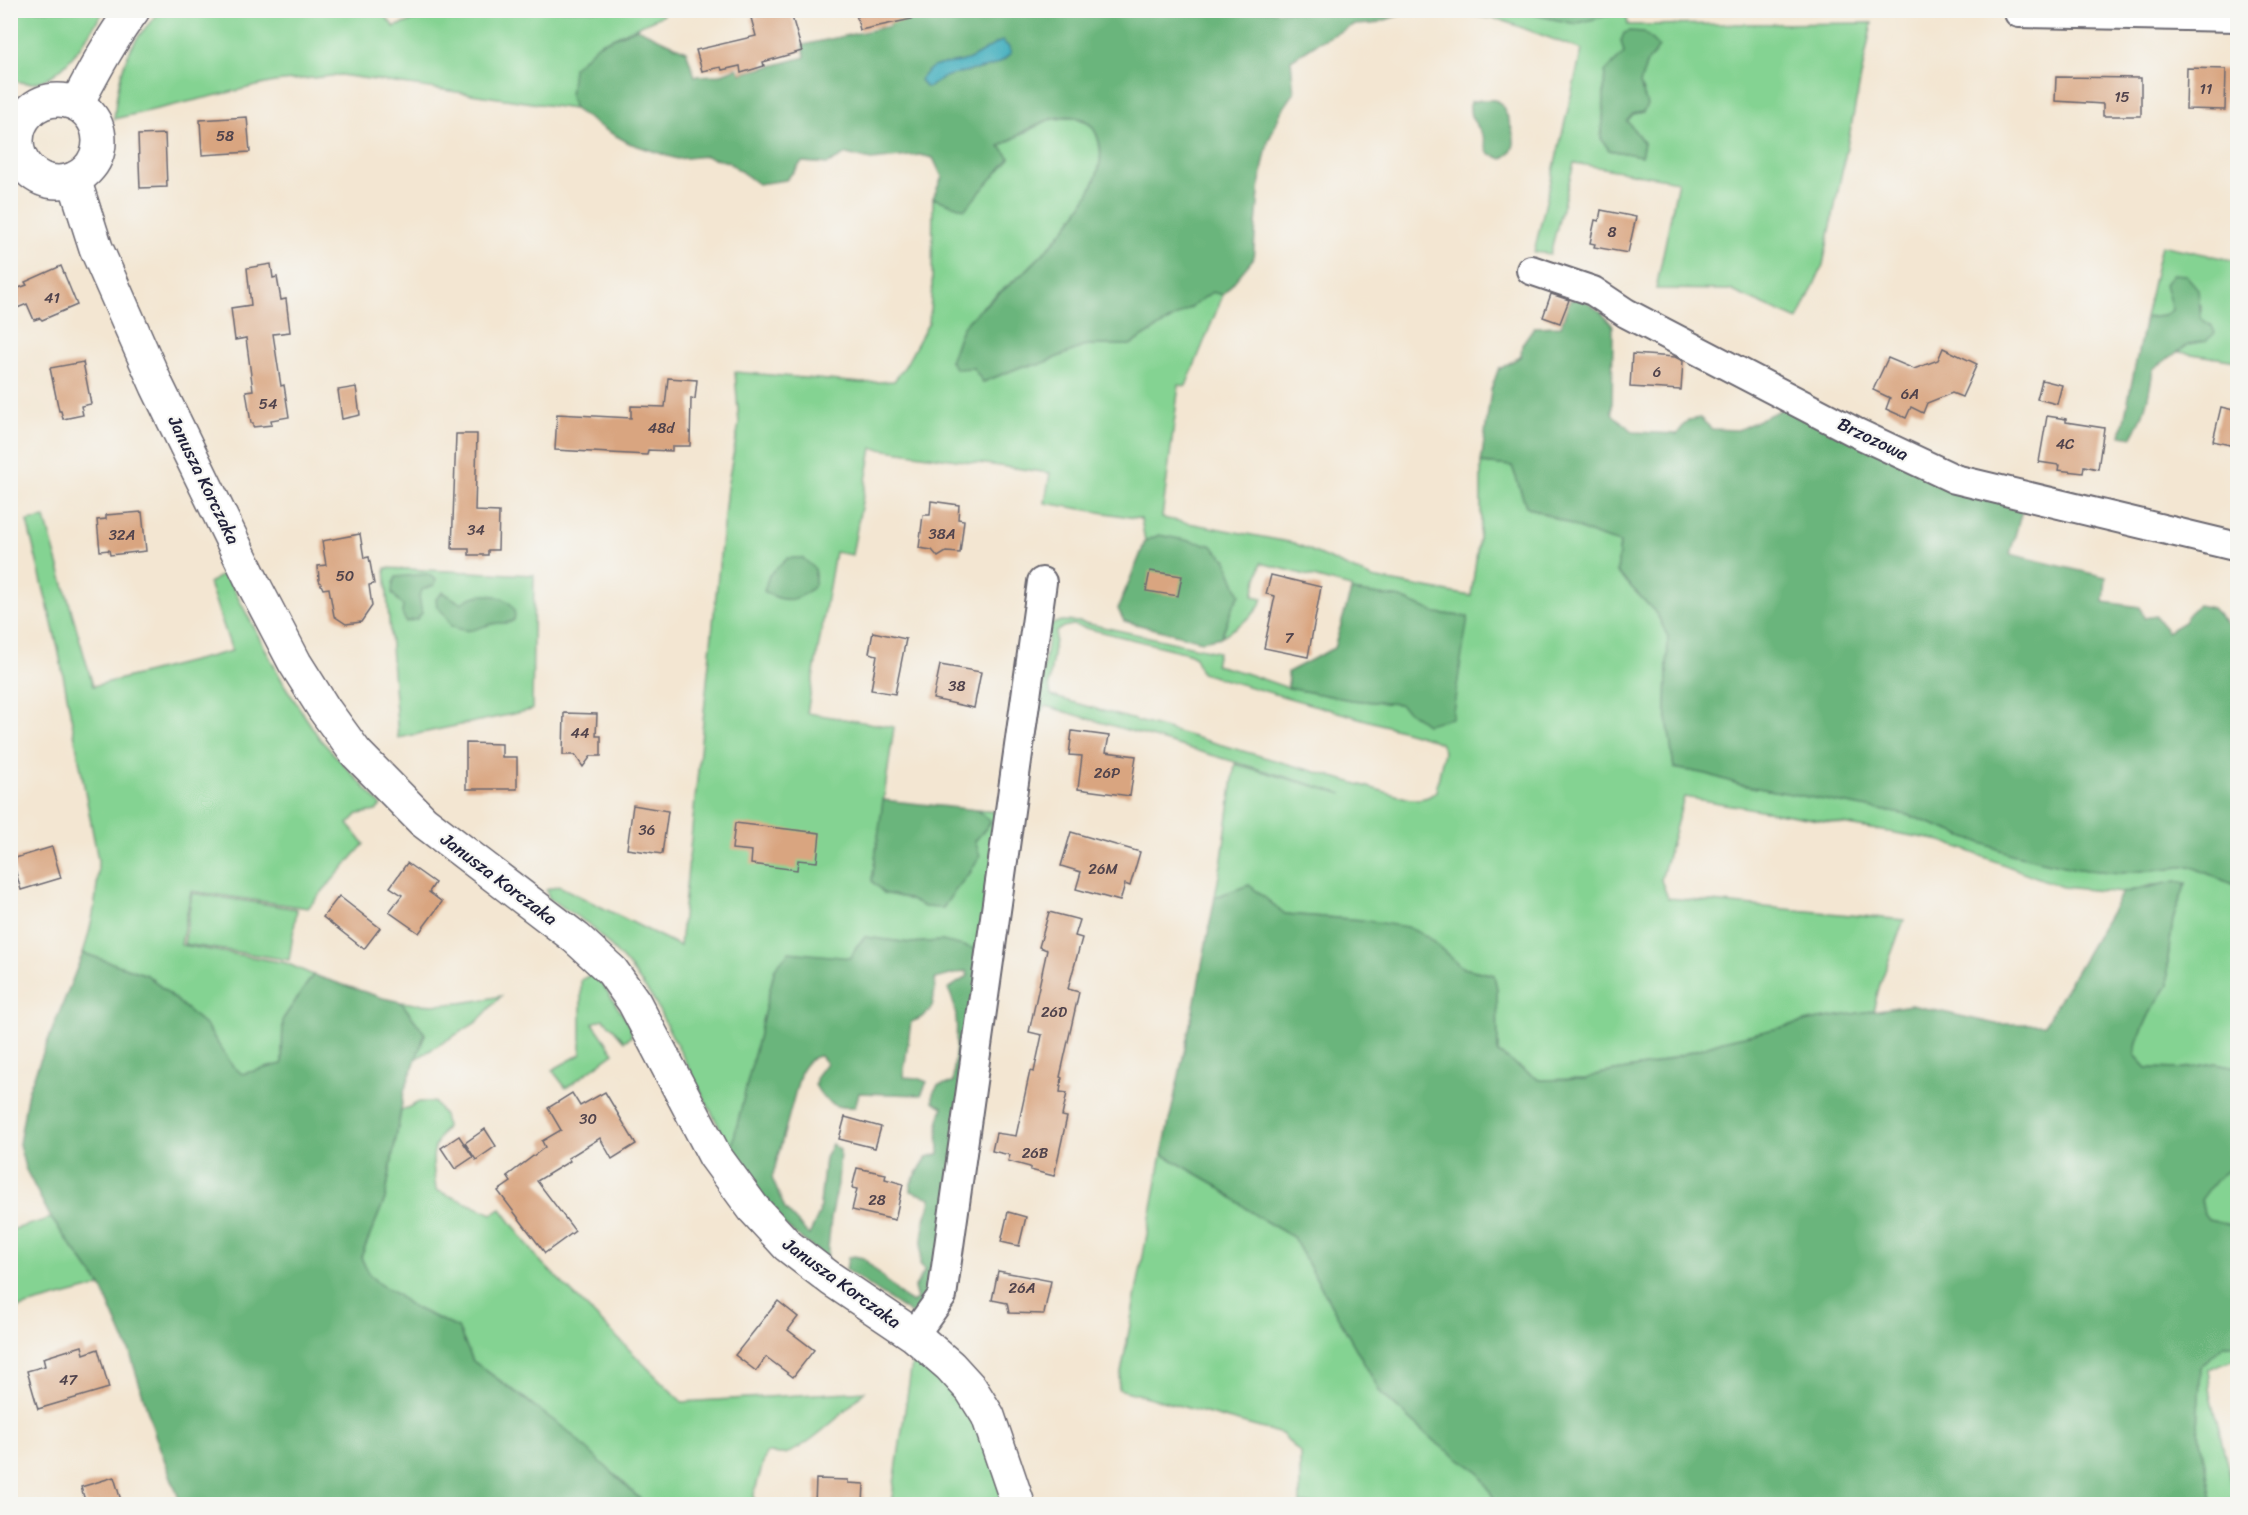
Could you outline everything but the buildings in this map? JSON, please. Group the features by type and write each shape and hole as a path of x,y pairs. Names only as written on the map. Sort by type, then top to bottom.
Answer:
{"street":[{"path":"77,103 98,64 133,10"},
{"path":"2019,13 2238,17"},
{"path":"57,98 77,103 92,115 99,132 99,152 89,168 74,179 61,182 47,181 35,175 18,172 16,115 37,104 57,98"},
{"name":"Janusza Korczaka","path":"74,179 96,248 157,386 254,585 295,663 324,709 356,753 423,821 576,938 612,971 639,1010 715,1156 753,1208 788,1246 831,1279 914,1335 950,1366 971,1389 988,1416 1018,1504"},
{"name":"Brzozowa","path":"1531,270 1593,291 1626,313 1855,432 1955,478 2238,547"},
{"path":"914,1335 942,1296 1042,582"}],"green space":[{"path":"432,10 662,10 663,15 599,44 570,96 574,109 341,75 274,82 114,119 118,89 127,58 136,40 161,11 381,11 394,27 426,16"},
{"path":"1412,10 1523,11 1561,17 1626,11 1628,25 1872,23 1823,265 1798,320 1730,290 1656,289 1678,181 1574,163 1550,254 1534,252 1582,50 1501,20 1444,11","holes":["1621,41 1655,53 1646,64 1640,84 1645,98 1643,112 1633,114 1627,121 1644,143 1641,156 1609,150 1601,138 1605,72 1625,53"]},
{"path":"10,11 104,11 68,62 49,77 38,82 24,83 11,80"},
{"path":"1412,11 1373,24 1353,25 1317,43 1291,60 1294,93 1281,112 1268,142 1260,181 1253,259 1223,295 1212,292 1130,345 1087,345 1038,365 1023,366 983,382 973,368 956,369 950,361 960,334 963,327 978,311 1028,269 1077,213 1096,178 1100,162 1098,138 1087,122 1073,117 1051,119 1000,146 1010,158 965,209 933,198 942,177 933,158 920,155 871,160 846,154 828,164 802,162 786,180 758,184 728,162 705,156 677,159 629,143 574,109 570,96 573,68 599,44 637,28 686,51 695,76 719,75 737,68 741,74 805,57 803,45 890,26 887,12"},
{"path":"1523,11 1625,11 1575,24"},
{"path":"1644,32 1659,47 1646,64 1640,84 1647,105 1643,112 1633,114 1627,121 1644,143 1641,156 1609,150 1601,138 1605,72 1624,53 1621,41 1624,33"},
{"path":"1482,100 1500,103 1509,121 1514,144 1508,155 1502,159 1488,153 1482,134 1472,117 1470,102"},
{"path":"1073,117 1092,127 1097,135 1100,148 1100,163 1095,180 1075,215 1049,247 970,319 960,334 950,361 973,368 983,382 1023,366 1038,365 1087,345 1130,345 1212,292 1223,295 1186,386 1179,385 1162,518 1294,543 1372,578 1471,596 1481,522 1481,463 1512,466 1526,506 1597,536 1620,543 1617,572 1657,614 1668,637 1666,710 1674,768 1707,774 1741,785 1908,815 2011,854 2078,869 2121,873 2190,866 2237,886 2237,1072 2235,1067 2216,1063 2179,1069 2147,1068 2135,1055 2137,1042 2150,1013 2168,985 2168,958 2173,919 2186,883 2152,885 2122,893 2062,887 1942,841 1684,797 1661,880 1668,898 1904,920 1880,984 1873,1011 1813,1020 1723,1041 1651,1065 1598,1074 1586,1079 1539,1080 1498,1053 1497,989 1494,975 1463,968 1426,936 1363,920 1285,914 1249,885 1215,897 1235,764 1343,794 1046,706 1036,717 1050,625 1061,621 1080,622 1218,652 1215,665 1288,688 1351,700 1399,704 1426,724 1442,719 1468,617 1436,613 1401,598 1351,591 1351,587 1261,563 1253,596 1263,598 1261,604 1245,620 1221,637 1239,595 1233,580 1159,535 1145,541 1141,519 1045,503 1050,473 872,448 852,555 835,552 807,713 894,727 872,880 884,893 906,898 925,907 943,908 954,890 972,871 975,841 991,822 977,810 1007,813 988,959 942,941 910,943 865,937 856,947 851,958 775,968 731,1150 653,999 629,966 591,926 549,898 546,890 559,886 680,946 727,487 739,424 735,372 862,383 894,381 905,366 929,322 932,286 933,198 965,209 1010,158 1000,146 1048,120","holes":["1073,625 1188,653 1195,657 1201,673 1440,743 1444,751 1436,791 1421,799 1410,799 1051,696 1049,685 1056,632 1063,627"]},
{"path":"2161,245 2237,261 2237,361 2179,352 2189,344 2206,341 2212,326 2201,319 2201,305 2172,310 2164,316 2145,318"},
{"path":"2173,274 2186,275 2198,289 2201,319 2212,326 2215,333 2206,341 2189,344 2153,369 2146,404 2137,429 2132,437 2121,435 2145,318 2164,316 2172,310 2165,284"},
{"path":"1581,298 1601,312 1613,326 1612,414 1634,432 1677,434 1688,420 1700,418 1712,429 1738,430 1788,406 2023,507 2010,554 2106,577 2104,602 2140,607 2144,618 2156,616 2167,632 2184,622 2189,613 2198,605 2212,608 2237,635 2237,886 2190,866 2121,873 2078,869 2011,854 1908,815 1741,785 1707,774 1674,768 1666,710 1668,637 1657,614 1617,572 1620,543 1597,536 1526,506 1512,466 1481,463 1491,390 1498,370 1521,356 1522,344 1534,327 1561,326 1570,300"},
{"path":"45,518 93,686 232,651 209,583 225,573 285,686 320,739 381,805 376,811 358,814 348,824 364,844 308,908 191,891 181,945 286,963 313,975 283,1019 282,1064 242,1074 232,1065 207,1027 147,975 83,953 94,907 98,860 58,648 27,521"},
{"path":"1159,535 1211,545 1226,560 1240,595 1233,606 1221,637 1202,641 1124,621 1118,609 1145,541"},
{"path":"788,558 803,558 815,569 815,585 797,598 778,598 764,591 769,575"},
{"path":"385,568 534,575 532,710 398,738"},
{"path":"427,574 436,579 435,585 423,589 419,596 422,613 417,619 406,622 402,613 403,606 392,593 393,583 396,577"},
{"path":"1351,591 1401,598 1436,613 1468,617 1452,718 1426,724 1399,704 1351,700 1288,688 1288,672 1334,648"},
{"path":"443,592 460,603 480,595 502,598 513,607 514,620 471,630 451,626 437,607 436,599"},
{"path":"883,800 977,810 991,822 975,841 980,856 943,908 925,907 906,898 884,893 872,881"},
{"path":"2176,881 2186,883 2173,919 2168,958 2168,985 2150,1013 2137,1042 2135,1055 2147,1068 2179,1069 2216,1063 2235,1067 2237,1072 2237,1168 2221,1175 2201,1200 2204,1215 2208,1220 2235,1226 2238,1223 2237,1345 2224,1345 2201,1367 2197,1425 2213,1504 1497,1504 1479,1472 1435,1442 1381,1393 1293,1237 1258,1217 1213,1183 1162,1154 1215,897 1249,885 1285,914 1362,920 1407,927 1426,936 1463,968 1494,975 1497,989 1498,1053 1539,1080 1586,1079 1598,1074 1651,1065 1723,1041 1813,1020 1911,1005 1996,1024 2045,1024 2122,893"},
{"path":"192,893 297,909 289,960 184,944"},
{"path":"865,937 910,943 942,941 981,950 940,1272 916,1317 846,1270 848,1258 854,1256 863,1258 904,1298 912,1303 917,1299 914,1288 925,1270 920,1264 921,1246 931,1198 911,1191 911,1183 927,1157 939,1154 938,1124 943,1107 933,1102 933,1093 938,1085 953,1083 957,1035 953,1000 948,989 968,976 966,971 935,979 932,1006 925,1015 911,1022 903,1077 917,1078 927,1082 921,1095 859,1093 855,1107 836,1106 823,1096 815,1085 817,1075 826,1063 820,1056 809,1061 801,1071 772,1178 785,1209 809,1235 819,1214 825,1158 832,1144 840,1150 838,1184 831,1218 827,1259 779,1221 731,1150 775,968 789,952 851,958 856,947"},
{"path":"83,953 147,975 207,1027 232,1065 242,1074 282,1064 283,1019 313,975 401,1002 425,1034 404,1092 385,1199 361,1257 368,1273 379,1284 411,1306 458,1328 473,1361 568,1431 645,1504 181,1504 155,1435 130,1353 101,1286 51,1218 25,1168 19,1144 28,1091"},
{"path":"590,975 601,982 631,1027 631,1037 624,1041 603,1019 593,1023 614,1053 566,1088 552,1070 581,1054 581,980"},
{"path":"501,996 477,1022 416,1059 425,1034 401,1002 426,1005 451,1004"},
{"path":"419,1102 434,1102 444,1115 446,1127 436,1143 433,1157 436,1190 492,1214 501,1209 539,1260 682,1402 865,1391 827,1427 803,1445 784,1454 766,1453 754,1494 754,1504 645,1504 621,1480 526,1399 473,1361 458,1328 411,1306 396,1294 379,1285 368,1273 361,1257 385,1199 401,1111"},
{"path":"1162,1154 1213,1183 1258,1217 1293,1237 1381,1393 1435,1442 1479,1472 1497,1504 1300,1504 1300,1453 1282,1434 1118,1389"},
{"path":"2230,1168 2237,1168 2238,1222 2235,1226 2208,1220 2204,1215 2201,1199 2218,1177"},
{"path":"51,1218 101,1286 11,1310 11,1230"},
{"path":"2224,1345 2237,1345 2237,1358 2208,1369 2211,1395 2232,1485 2237,1485 2237,1495 2228,1499 2229,1504 2213,1504 2197,1425 2201,1366"},
{"path":"921,1354 955,1392 978,1431 1009,1504 891,1504 912,1363"}],"water":[{"path":"1002,41 1009,47 1011,53 993,66 949,76 930,87 925,87 920,80 925,73 936,66 967,60"}]}
